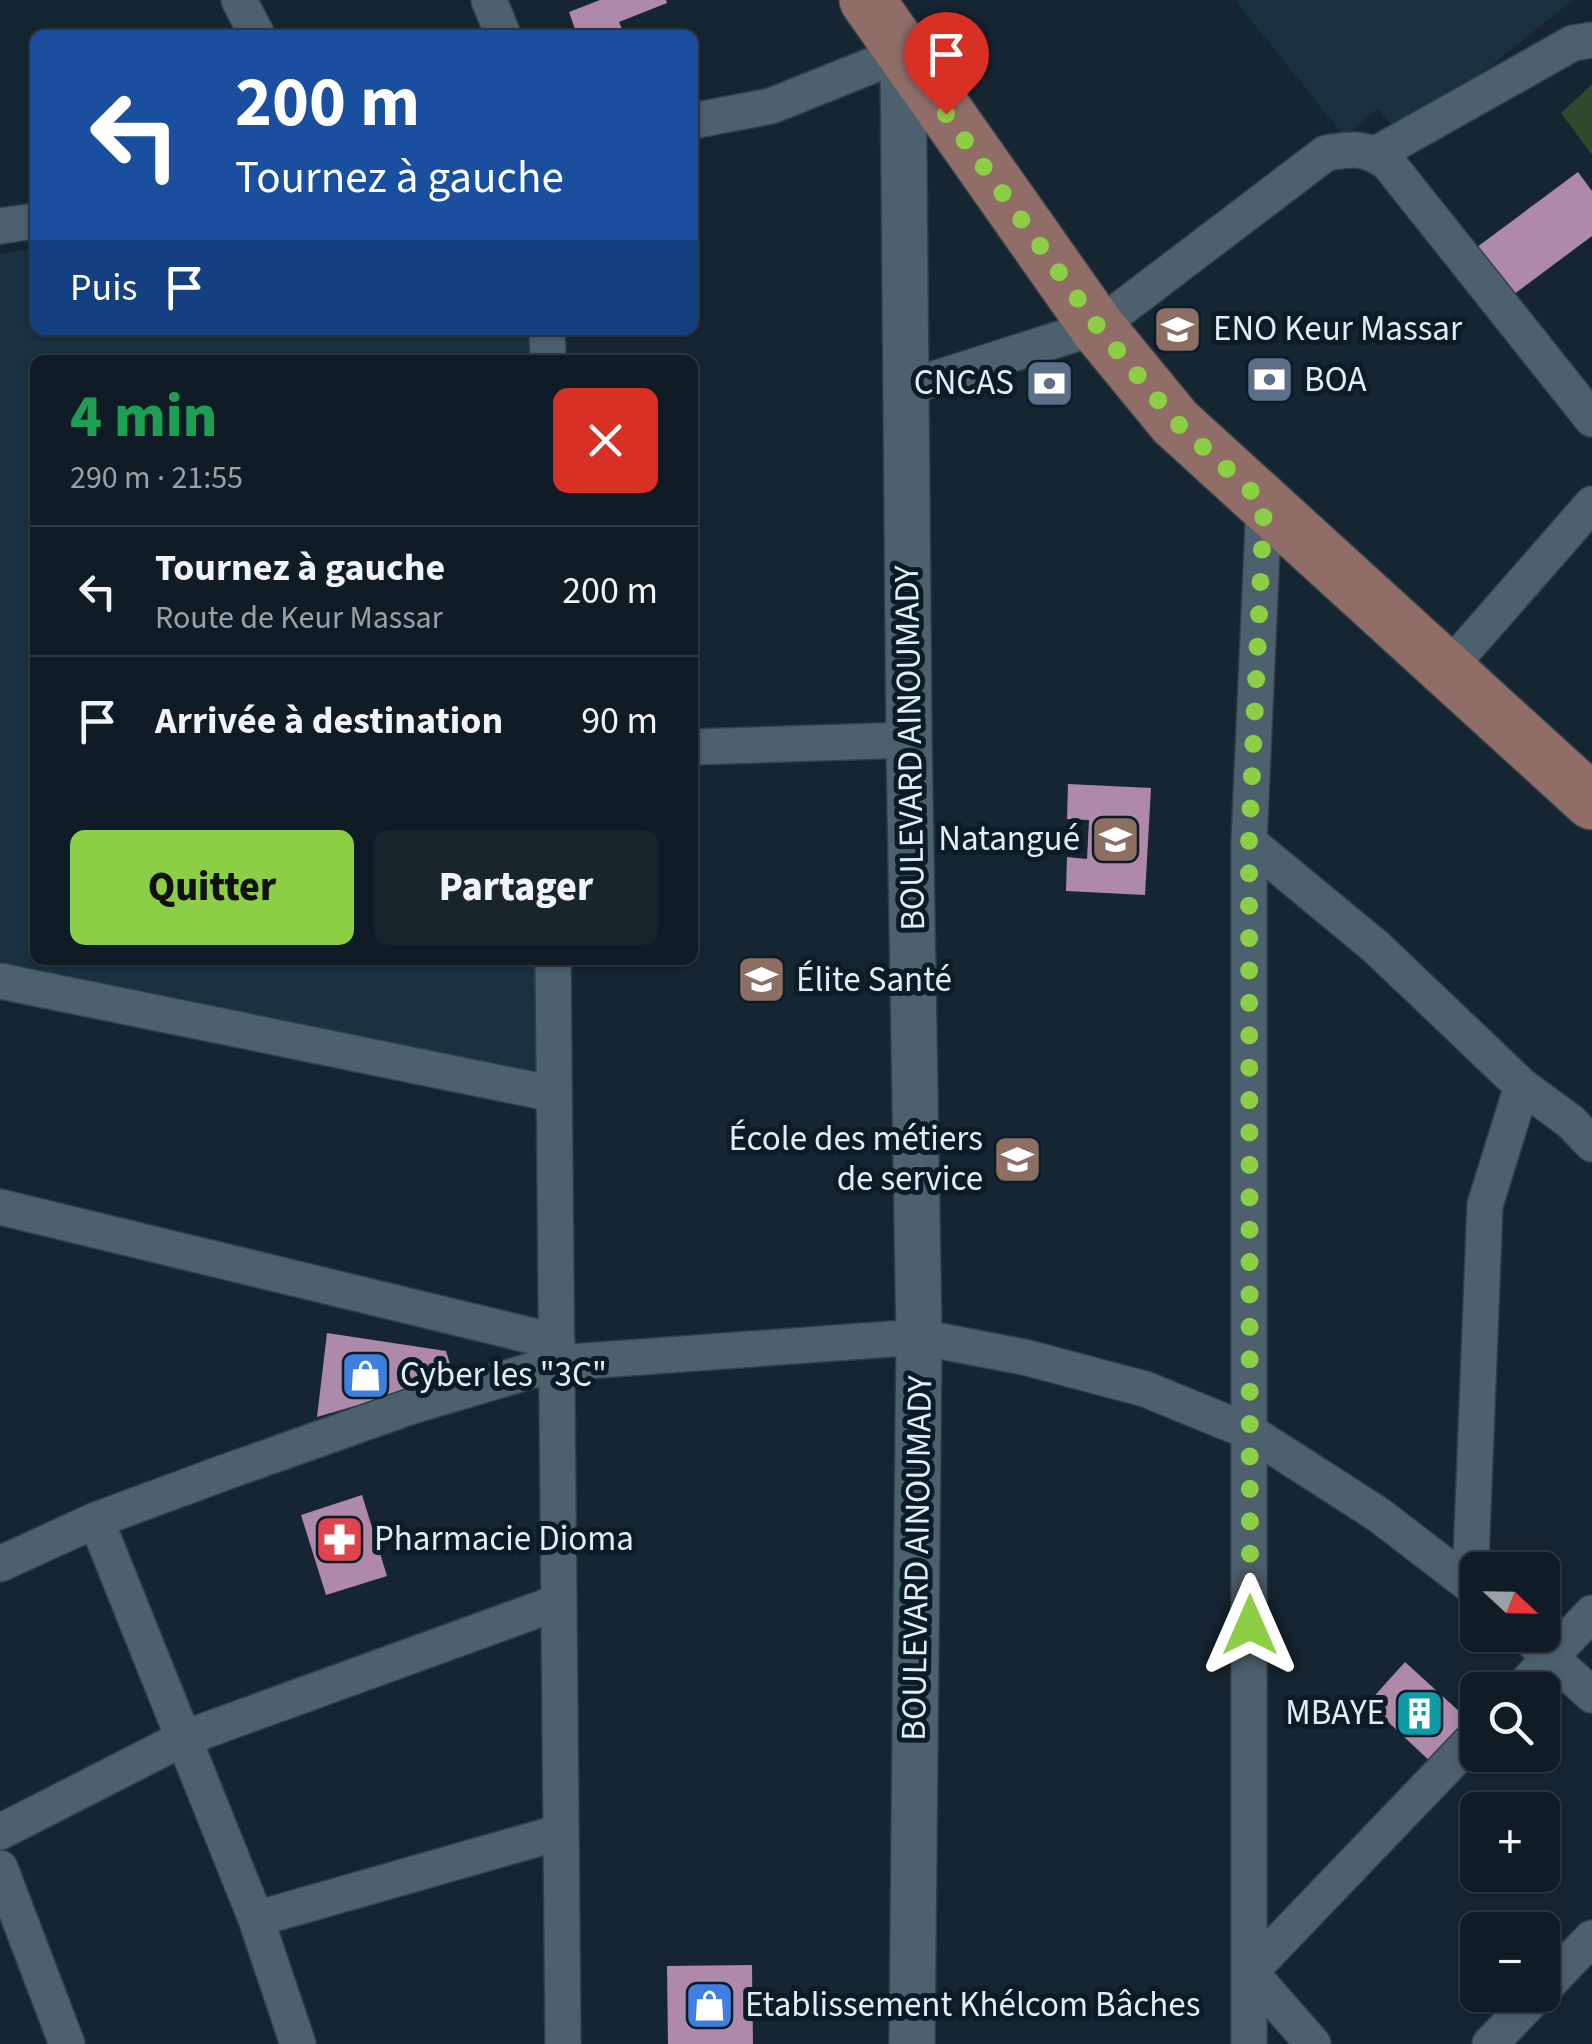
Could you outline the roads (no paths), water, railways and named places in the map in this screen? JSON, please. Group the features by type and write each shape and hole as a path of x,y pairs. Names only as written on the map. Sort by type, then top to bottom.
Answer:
{"main road":[{"path":"867,0 1098,327 1176,422 1590,799"}],"street":[{"path":"239,0 254,30"},
{"path":"489,0 501,30"},
{"path":"1376,154 1574,43 1592,40"},
{"path":"698,119 771,106 903,53"},
{"name":"BOULEVARD AINOUMADY","path":"903,53 919,1337 912,2044"},
{"path":"906,388 1098,327 1326,152 1361,148 1388,163 1592,418"},
{"path":"0,226 30,222"},
{"path":"1248,2044 1249,842 1264,503"},
{"path":"1446,670 1592,504"},
{"path":"698,747 909,740"},
{"path":"1249,842 1376,947 1522,1086 1585,1123"},
{"path":"553,965 563,2044"},
{"path":"0,981 554,1094"},
{"path":"1475,1552 1485,1205 1522,1086"},
{"path":"0,1207 557,1352 919,1337 1024,1357 1144,1389 1250,1432 1379,1515 1460,1577"},
{"path":"0,1564 96,1520 557,1352"},
{"path":"96,1520 256,1919 298,2044"},
{"path":"0,1832 182,1739 559,1602"},
{"path":"1560,1633 1592,1613"},
{"path":"1545,1652 1592,1695"},
{"path":"1250,1972 1460,1753"},
{"path":"256,1919 561,1832"},
{"path":"0,1868 68,2044"},
{"path":"1560,1971 1592,1938"},
{"path":"1250,1972 1313,2044"},
{"path":"1490,2044 1521,2012"}],"place":[{"name":"ENO Keur Massar","path":"1178,329"},
{"name":"BOA","path":"1269,380"},
{"name":"CNCAS","path":"1049,383"},
{"name":"Natangué","path":"1115,839"},
{"name":"Élite Santé","path":"761,980"},
{"name":"École des métiers de service","path":"1018,1159"},
{"name":"Cyber les \"3C\"","path":"365,1375"},
{"name":"Pharmacie Dioma","path":"339,1539"},
{"name":"MBAYE","path":"1420,1713"},
{"name":"Etablissement Khélcom Bâches","path":"710,2005"}]}
